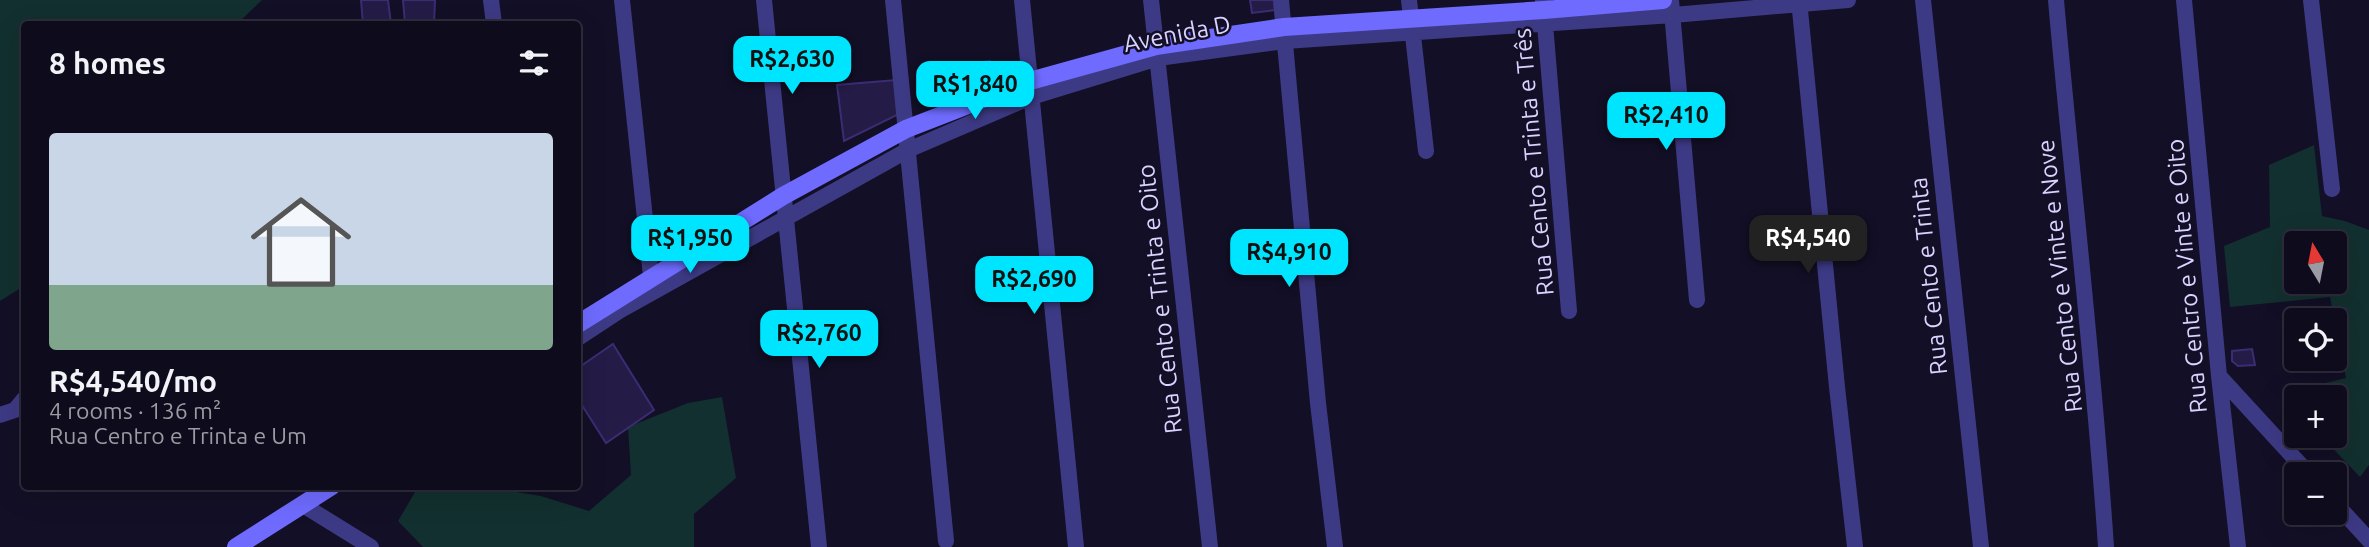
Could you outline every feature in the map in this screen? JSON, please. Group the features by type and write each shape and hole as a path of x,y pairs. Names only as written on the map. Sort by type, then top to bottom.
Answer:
{"street":[{"path":"491,0 494,21"},
{"path":"622,0 651,276"},
{"path":"764,0 819,547"},
{"path":"894,0 946,541"},
{"path":"1022,0 1076,547"},
{"name":"Rua Cento e Trinta e Oito","path":"1151,0 1210,547"},
{"path":"1281,0 1318,403 1335,547"},
{"path":"1409,0 1426,151"},
{"name":"Avenida D","path":"581,322 783,196 906,129 1157,52 1285,34 1411,25 1544,11 1849,0"},
{"name":"Rua Cento e Trinta","path":"1923,0 1981,547"},
{"name":"Rua Cento e Vinte e Nove","path":"2056,0 2073,196 2098,421 2106,547"},
{"name":"Rua Centro e Vinte e Oito","path":"2184,0 2219,376 2238,547"},
{"path":"2311,0 2332,189"},
{"path":"1800,2 1835,373 1855,547"},
{"path":"1669,5 1697,300"},
{"name":"Rua Cento e Trinta e Três","path":"1544,11 1569,311"},
{"name":"Avenida D","path":"581,336 619,311 785,217 908,150 1031,89"},
{"path":"2219,376 2298,462"},
{"path":"0,415 15,410 21,403"},
{"path":"236,547 326,490"},
{"path":"303,505 371,547"},
{"path":"2347,516 2369,540"}],"green space":[{"path":"0,0 262,0 240,21 21,21 21,288 0,301"},
{"path":"2314,145 2322,216 2369,230 2369,465 2360,477 2332,448 2347,448 2347,385 2317,385 2346,378 2347,308 2332,308 2330,297 2230,307 2224,246 2270,227 2269,165"},
{"path":"722,397 736,478 694,514 694,547 423,547 398,521 416,490 503,490 541,496 589,511 631,475 628,427 688,403"}],"building":[{"path":"361,0 388,0 391,21 363,21"},
{"path":"403,0 435,0 434,21 405,21"},
{"path":"1250,0 1274,0 1275,10 1252,13"},
{"path":"990,61 991,67 968,76 966,64"},
{"path":"896,80 899,114 844,141 837,85"},
{"path":"613,344 654,410 606,443 581,404 581,366"},
{"path":"2252,349 2255,365 2238,366 2232,361 2232,351"}]}
